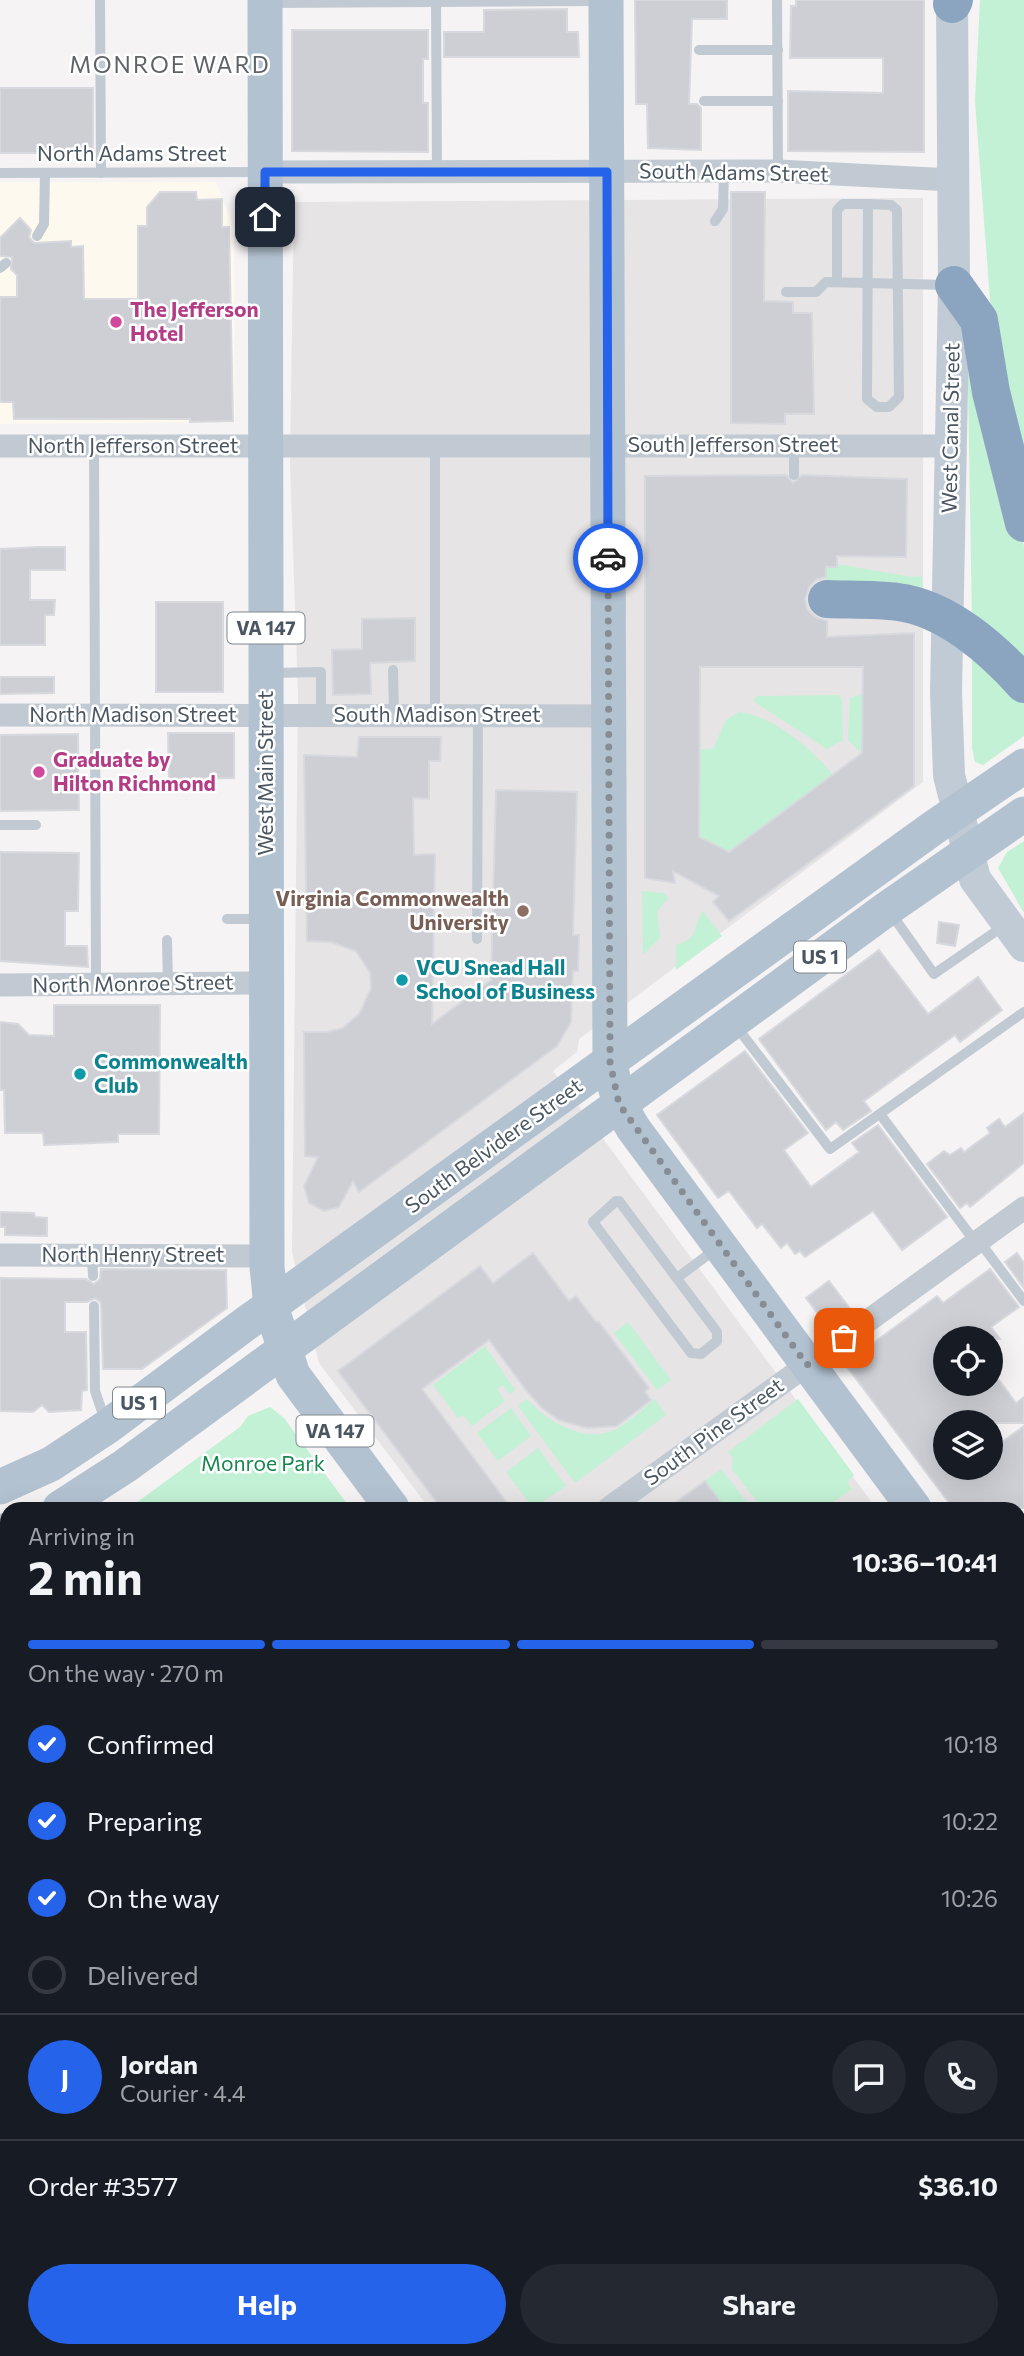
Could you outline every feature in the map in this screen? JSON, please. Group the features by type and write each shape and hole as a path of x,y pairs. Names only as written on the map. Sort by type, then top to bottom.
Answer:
{"highway":[{"path":"954,285 979,320 991,392 1024,523"},
{"path":"827,599 900,602 930,611 973,638 1024,684"}],"main road":[{"name":"West Main Street","path":"265,1 266,1256 271,1306 293,1376 388,1502"},
{"path":"607,1 610,1062 619,1104 720,1246 910,1502"},
{"name":"West Canal Street","path":"952,1 954,285 946,692 949,775 975,879 1016,935"},
{"name":"South Belvidere Street","path":"271,1306 1024,766"},
{"name":"South Belvidere Street","path":"284,1350 888,908 1024,814"},
{"name":"US 1","path":"0,1487 51,1464 107,1427 271,1306"},
{"name":"US 1","path":"69,1502 125,1466 284,1350"}],"street":[{"name":"South Adams Street","path":"265,172 778,171 952,180"},
{"name":"South Jefferson Street","path":"265,445 949,446"},
{"name":"North Jefferson Street","path":"0,446 265,445"},
{"name":"North Madison Street","path":"0,715 265,715"},
{"name":"South Madison Street","path":"265,715 608,716"},
{"name":"North Monroe Street","path":"0,985 266,983"},
{"name":"South Pine Street","path":"618,1502 1024,1208"},
{"name":"North Henry Street","path":"0,1255 92,1266 266,1256"}],"lane":[{"path":"100,0 101,173"},
{"path":"777,0 778,171"},
{"path":"265,1 607,1"},
{"path":"436,1 437,173"},
{"path":"699,50 778,50"},
{"path":"704,101 778,101"},
{"name":"North Adams Street","path":"0,173 265,172"},
{"path":"715,221 723,209 724,172"},
{"path":"37,236 44,223 45,173"},
{"path":"837,282 837,210 843,204 868,204 891,205 897,210 899,397 889,407 877,407 867,399 868,204"},
{"path":"786,292 816,292 826,282 954,285"},
{"path":"94,445 96,984"},
{"path":"435,445 435,715"},
{"path":"794,445 794,475"},
{"path":"393,670 394,715"},
{"path":"266,673 321,672 321,715"},
{"path":"477,939 478,715"},
{"path":"0,825 36,825"},
{"path":"888,908 934,974 1016,935"},
{"path":"227,919 266,919"},
{"path":"167,940 168,984"},
{"path":"733,1021 830,1149 1024,1012"},
{"path":"880,1114 1024,1301"},
{"path":"619,1201 677,1278 717,1332 717,1341 701,1354 691,1353 593,1222 594,1218 619,1201"},
{"path":"677,1278 720,1246"},
{"path":"94,1306 95,1391 107,1427"}],"shaded area":[{"path":"0,182 216,182 234,228 235,422 0,424"},
{"name":"Virginia Commonwealth University","path":"923,198 923,782 579,1039 577,1052 553,1071 872,1502 424,1502 319,1363 292,1252 298,694 290,462 294,202"}],"green space":[{"path":"980,0 1024,0 1024,476 990,300 975,101"},
{"path":"967,328 1024,546 1024,669 972,622"},
{"path":"837,564 912,577 922,576 923,597 826,588 826,567"},
{"path":"972,651 1024,703 1024,736 983,765 975,762 972,748"},
{"path":"863,694 862,753 848,740 850,698"},
{"path":"839,695 842,700 843,740 827,749 753,701 757,696"},
{"path":"739,712 766,720 791,735 814,754 833,775 729,852 699,837 700,749 713,749 726,720"},
{"path":"1024,841 1024,913 998,868 1007,852"},
{"path":"642,891 664,893 668,898 657,912 660,938 643,955"},
{"path":"703,911 722,936 676,970 676,945 690,939"},
{"path":"628,1322 671,1380 657,1390 614,1333"},
{"path":"485,1346 515,1390 510,1394 503,1385 497,1389 505,1401 472,1426 463,1415 458,1418 433,1385"},
{"path":"527,1399 545,1415 567,1428 592,1434 616,1429 655,1399 666,1415 575,1483 518,1406"},
{"path":"798,1399 854,1475 847,1482 852,1489 834,1502 757,1502 732,1469 733,1458 728,1452"},
{"name":"Monroe Park","path":"270,1407 284,1418 346,1502 137,1502 240,1427 248,1416"},
{"path":"511,1408 531,1436 498,1461 477,1433"},
{"path":"538,1448 566,1486 542,1502 528,1502 506,1472"},
{"path":"721,1469 746,1502 721,1502 705,1481"}],"building":[{"path":"635,0 727,0 727,19 692,19 689,104 697,104 701,108 701,150 648,148 647,104 636,104"},
{"path":"796,0 924,0 924,152 788,151 788,91 883,93 883,58 790,58 791,6 796,6"},
{"path":"567,9 567,32 578,32 579,57 444,57 444,32 484,32 484,10"},
{"path":"292,30 428,30 428,59 423,59 423,103 428,103 428,152 292,151"},
{"path":"0,88 93,88 93,153 0,153"},
{"name":"The Jefferson Hotel","path":"160,192 196,192 197,200 222,199 222,227 229,227 233,421 14,419 13,402 0,402 0,297 17,297 17,275 11,269 12,257 0,256 0,238 20,218 31,230 29,237 34,243 71,241 71,247 83,246 84,299 138,299 138,226 147,226 147,207"},
{"path":"731,192 765,192 764,301 793,302 793,313 812,313 814,414 785,414 785,424 731,423"},
{"path":"786,475 793,483 802,475 907,479 906,557 837,556 837,567 826,567 826,577 816,580 809,587 805,599 807,609 815,617 827,621 827,637 914,633 914,786 729,921 713,902 719,896 673,871 675,883 645,878 645,476","holes":["700,667 863,667 862,753 729,852 699,837"]},
{"path":"65,547 65,570 30,570 30,600 55,600 54,615 45,615 45,645 0,645 0,549"},
{"path":"156,602 223,602 223,692 156,692"},
{"path":"415,618 415,661 370,663 371,694 333,695 332,650 362,649 362,619"},
{"path":"0,677 54,677 54,693 0,694"},
{"path":"168,733 234,733 234,778 169,779"},
{"name":"Graduate by Hilton Richmond","path":"78,734 79,810 0,811 0,735"},
{"name":"VCU Snead Hall School of Business","path":"359,737 441,737 440,761 429,761 429,799 413,798 414,855 435,854 432,1024 491,980 496,790 577,792 573,935 579,935 578,971 573,971 571,1022 557,1046 359,1192 353,1181 339,1207 324,1211 309,1203 304,1186 318,1157 305,1156 304,1032 327,1032 343,1028 360,1013 371,988 370,973 356,951 331,942 307,941 304,755 357,757"},
{"path":"0,852 79,853 78,911 65,911 65,946 87,946 88,967 0,961"},
{"path":"939,922 959,925 955,946 937,943"},
{"path":"879,950 928,1014 978,977 1002,1010 960,1042 955,1035 864,1101 871,1111 843,1130 836,1122 826,1130 759,1039"},
{"name":"Commonwealth Club","path":"54,1005 160,1005 159,1134 118,1134 118,1142 44,1145 43,1133 5,1133 4,1090 0,1090 0,1022 18,1024 29,1035 54,1036"},
{"path":"745,1051 808,1133 784,1150 811,1187 859,1152 852,1143 878,1125 947,1217 902,1250 873,1211 805,1257 800,1251 795,1254 787,1243 781,1248 762,1224 757,1228 729,1191 718,1198 657,1115"},
{"path":"1024,1113 1024,1163 970,1207 967,1203 960,1208 927,1164 944,1151 950,1155 961,1148 964,1152 990,1133 987,1128 999,1119 1005,1127"},
{"path":"0,1212 34,1213 35,1217 47,1218 47,1236 5,1235 5,1227 0,1227"},
{"path":"533,1253 569,1301 576,1296 596,1322 599,1322 649,1388 645,1392 651,1400 617,1426 587,1428 559,1420 542,1408 526,1390 489,1340 422,1389 507,1502 436,1502 338,1371 480,1266 493,1283"},
{"path":"1017,1253 1024,1263 1024,1288 1005,1262"},
{"path":"101,1269 226,1270 227,1308 142,1369 103,1369 101,1303 95,1298 87,1302 65,1302 65,1332 86,1332 87,1390 82,1391 81,1410 49,1412 42,1405 33,1412 0,1411 0,1278 86,1279 94,1284 100,1279"},
{"path":"990,1269 1019,1307 992,1326 933,1326 933,1396 1003,1396 1003,1386 1016,1403 1024,1397 1024,1423 1003,1423 1003,1410 933,1410 933,1480 1003,1480 1003,1441 1024,1426 1024,1502 948,1502 845,1364 937,1296 943,1303"},
{"path":"829,1281 851,1310 828,1327 806,1298"},
{"path":"705,1481 721,1502 676,1502"}],"way so far":[{"path":"608,558 610,1062 613,1085 619,1104 633,1128 807,1365 844,1338"}],"place":[{"name":"The Jefferson Hotel","path":"116,322"},
{"name":"Graduate by Hilton Richmond","path":"39,772"},
{"name":"Virginia Commonwealth University","path":"523,911"},
{"name":"VCU Snead Hall School of Business","path":"402,980"},
{"name":"Commonwealth Club","path":"80,1074"}],"district":[{"name":"MONROE WARD","path":"170,65"}],"route":[{"path":"265,217 265,172 607,172 608,558"}]}
